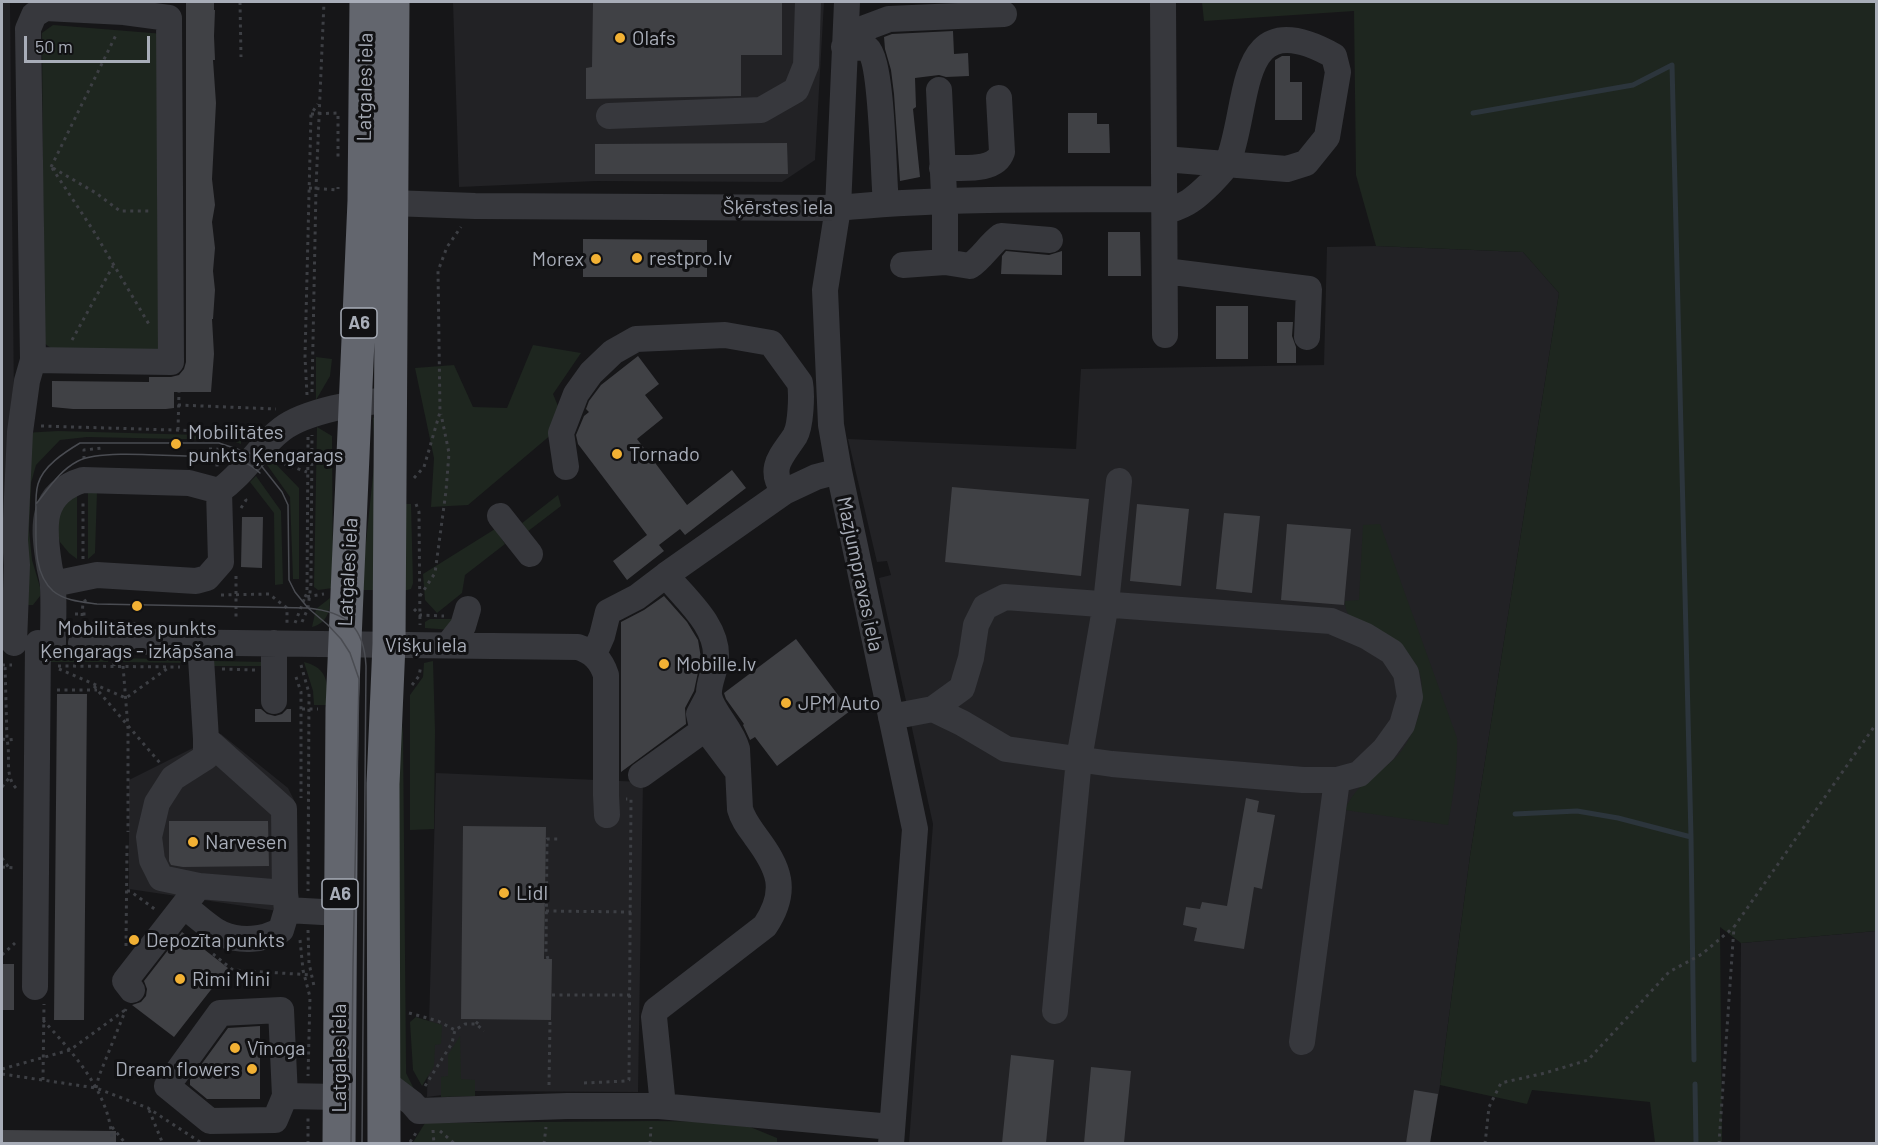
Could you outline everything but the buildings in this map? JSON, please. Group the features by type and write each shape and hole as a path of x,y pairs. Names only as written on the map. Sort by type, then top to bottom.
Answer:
{"highway":[{"name":"Latgales iela","path":"339,1143 342,709 364,201 366,2"},
{"name":"Latgales iela","path":"384,1143 382,784 389,644 393,2"}],"street":[{"path":"609,116 761,110 796,90 806,65 808,2"},
{"name":"Mazjumpravas iela","path":"847,2 847,48 838,208 825,290 831,424 915,829 891,1135"},
{"path":"1163,2 1165,335"},
{"path":"33,360 171,362 170,18 124,7 45,8 34,15 28,29 41,168 33,360 27,381 21,425 15,540 27,650 38,690 35,987"},
{"path":"847,48 865,28 889,10 1004,14"},
{"path":"1164,159 1228,164 1287,169 1306,163 1327,137 1338,72 1334,56 1317,45 1285,35 1267,40 1253,57 1228,164 1189,202 1165,205"},
{"path":"847,48 867,48 873,55 880,111 886,203"},
{"path":"939,90 945,262"},
{"path":"942,168 988,166 999,159 1002,153 999,98"},
{"name":"Šķērstes iela","path":"391,203 475,206 838,208 886,203 944,201 1165,205"},
{"path":"903,265 945,262 969,266 980,259 991,243 1001,236 1050,240"},
{"path":"1165,271 1309,290 1307,337"},
{"path":"566,467 561,433 576,394 591,373 613,352 636,339 725,335 771,343 800,383 798,428 795,436 786,446 777,470 776,481 784,492"},
{"path":"27,650 53,584 47,547 46,519 49,505 57,493 70,484 83,480 180,483 219,491 232,482 265,445 305,407 390,401"},
{"path":"614,807 606,795 606,675 594,654 603,636 608,612 637,597 784,492 816,477 839,471"},
{"path":"1055,1011 1079,759 1106,603 1119,481"},
{"path":"53,584 88,586 123,576 196,581 207,578 221,562 219,491"},
{"path":"500,516 530,554"},
{"path":"666,576 705,623 715,646 716,658 709,695 699,714 705,729 738,772"},
{"path":"891,717 933,709 962,688 971,658 976,625 985,607 1005,597 1331,621 1366,636 1392,652 1406,673 1410,697 1402,725 1384,750 1359,774 1337,780 1292,779 1112,764 1006,749 933,709"},
{"path":"448,645 463,626 468,609"},
{"name":"Višķu iela","path":"27,650 81,632 99,651 114,652 134,651 149,642 200,642 281,633 345,645 567,646 578,647 594,654"},
{"path":"274,701 281,633"},
{"path":"200,642 206,757 173,778 157,804 149,837 152,860 162,878 340,913"},
{"path":"659,1106 662,1096 654,1017 656,1010 755,935 771,917 778,897 778,876 774,864 742,818 738,797 735,740 714,708 709,695"},
{"path":"641,775 705,729"},
{"path":"178,914 222,934 251,939 270,936 281,930 286,902 284,809 206,739"},
{"path":"1302,1042 1337,780"},
{"path":"128,993 178,914 199,886"},
{"path":"281,1010 285,1096 275,1120 210,1121 167,1086 220,1013 281,1010"},
{"path":"383,1082 424,1110 659,1106 891,1135"},
{"path":"285,1096 339,1097"},
{"path":"391,1143 424,1110"}],"path":[{"path":"240,2 241,57"},
{"path":"305,597 307,593 309,473 305,357 311,114 320,103 324,2"},
{"path":"41,168 118,30 124,7"},
{"path":"311,114 338,113 338,168"},
{"path":"41,168 96,193 120,212 171,211"},
{"path":"41,168 93,230 171,362"},
{"path":"309,188 338,190 338,179"},
{"path":"420,596 435,573 449,453 440,412 438,271 447,247 475,206"},
{"path":"61,360 113,266"},
{"path":"305,407 307,390"},
{"path":"178,430 179,392"},
{"path":"178,405 282,409"},
{"path":"414,479 424,467 440,412"},
{"path":"21,425 239,432 252,435 285,464 309,473"},
{"path":"81,632 82,602 88,586 83,480 84,450 103,448"},
{"path":"415,502 419,512 420,627"},
{"path":"82,602 88,586"},
{"path":"221,595 269,594 287,608 281,633"},
{"path":"2,739 7,740 27,650 92,684 126,698"},
{"path":"114,657 114,666"},
{"path":"123,666 128,728 128,832"},
{"path":"126,698 169,667"},
{"path":"92,684 173,778"},
{"path":"38,690 97,690"},
{"path":"1485,1143 1489,1107 1501,1083 1588,1060 1669,972 1702,954 1734,927 1876,724"},
{"path":"2,787 9,778"},
{"path":"584,1083 627,1082 629,1080 631,800 614,807"},
{"path":"548,959 546,952 547,839 559,839"},
{"path":"96,1088 128,993 128,844"},
{"path":"2,858 9,868"},
{"path":"127,891 178,914"},
{"path":"546,911 631,912"},
{"path":"1719,1143 1734,927"},
{"path":"35,987 44,998 43,1080"},
{"path":"2,1069 70,1050 128,993"},
{"path":"552,995 630,995"},
{"path":"407,1013 438,1021 455,1030"},
{"path":"476,1024 480,1019"},
{"path":"44,1020 70,1050 96,1088 112,1127 126,1143"},
{"path":"549,1088 550,1020"},
{"path":"455,1143 424,1110 452,1043 455,1030 465,1024 476,1024 484,1031"},
{"path":"2,1074 96,1088 148,1108 203,1143"},
{"path":"148,1108 163,1143"},
{"path":"112,1127 112,1143"}],"shaded area":[{"path":"2,2 10,2 14,402 9,597 2,597"},
{"path":"453,2 824,2 815,160 782,182 596,181 459,187"},
{"path":"1202,2 1876,2 1876,931 1741,943 1720,927 1722,1143 1655,1143 1650,1102 1532,1090 1527,1104 1440,1085 1470,856 1559,293 1523,252 1376,246 1356,175 1354,11 1204,21"},
{"path":"53,25 164,34 165,350 52,349 44,343 42,33"},
{"path":"1376,246 1523,252 1559,293 1470,856 1440,1085 1430,1143 909,1143 933,824 879,578 891,575 887,561 877,562 848,439 1076,449 1081,369 1324,365 1327,247"},
{"path":"533,345 581,353 553,394 565,423 468,505 431,507 434,458 415,368 454,365 473,407 507,408"},
{"path":"316,357 332,359 330,376 316,400"},
{"path":"377,416 380,590 361,590 375,456 373,418"},
{"path":"317,427 332,436 333,588 318,590 314,587"},
{"path":"58,431 237,436 241,437 241,444 230,440 87,437 60,440 36,465 31,483 29,530 32,560 40,587 40,596 33,605 24,605 23,433"},
{"path":"269,457 299,488 299,579 293,579 290,497 265,462"},
{"path":"256,476 281,511 283,584 275,585 274,513 250,482"},
{"path":"88,488 97,492 95,553 88,559"},
{"path":"77,491 77,559 60,542 57,532 59,508"},
{"path":"558,495 561,506 523,535 517,527"},
{"path":"404,504 411,504 413,583 411,589 403,591"},
{"path":"1380,524 1457,738 1456,771 1448,825 1345,810 1362,785 1392,761 1405,746 1415,726 1421,704 1419,671 1407,652 1396,643 1358,624 1346,610 1345,601 1359,600 1363,525"},
{"path":"495,529 505,544 465,575 462,593 437,613 425,600 423,574"},
{"path":"330,598 327,616 321,623 312,627 316,609"},
{"path":"430,619 460,619 451,630 425,628 425,622"},
{"path":"52,657 109,658 108,662 47,662"},
{"path":"120,658 191,660 190,663 120,662"},
{"path":"214,661 267,662 268,666 214,666 212,664"},
{"path":"433,661 434,829 410,830 410,695 423,677 424,663"},
{"path":"304,662 318,668 325,678 329,705 314,705 313,691"},
{"path":"401,715 406,1073 414,1089 401,1088 396,1063 394,876"},
{"path":"221,734 288,788 294,800 298,914 129,889 129,780"},
{"path":"436,773 643,782 638,1092 473,1091 427,1097"},
{"path":"1876,931 1876,1143 1740,1144 1741,943"},
{"path":"416,1017 442,1025 441,1044 435,1045 434,1066 422,1086 413,1070 410,1022"},
{"path":"460,1036 461,1079 475,1080 475,1096 441,1097 441,1077 448,1076 448,1055"},
{"path":"738,1122 777,1138 777,1143 412,1144 425,1123"}],"waterway":[{"path":"1473,113 1633,85 1672,65 1691,837 1694,1060"},
{"path":"1515,814 1577,811 1618,818 1691,837"},
{"path":"1695,1084 1696,1144"}],"tram line":[{"path":"351,1144 359,679 350,653 328,625 308,608 289,580 288,505 282,492 252,454 219,443 80,443 50,465 41,477 36,492 37,556 42,575 53,591 63,597 97,604 308,608 333,613 343,618 357,631 366,666 362,1144"},
{"path":"36,504 65,470 78,461 90,457 127,454 227,457 245,462 260,473"}],"place":[{"name":"Olafs","path":"620,38"},
{"name":"restpro.lv","path":"637,258"},
{"name":"Morex","path":"596,259"},
{"name":"Mobilitātes punkts Ķengarags","path":"176,444"},
{"name":"Tornado","path":"617,454"},
{"name":"Mobilitātes punkts Ķengarags - izkāpšana","path":"137,606"},
{"name":"Mobille.lv","path":"664,664"},
{"name":"JPM Auto","path":"786,703"},
{"name":"Narvesen","path":"193,842"},
{"name":"Lidl","path":"504,893"},
{"name":"Depozīta punkts","path":"134,940"},
{"name":"Rimi Mini","path":"180,979"},
{"name":"Vīnoga","path":"235,1048"},
{"name":"Dream flowers","path":"252,1069"}]}
